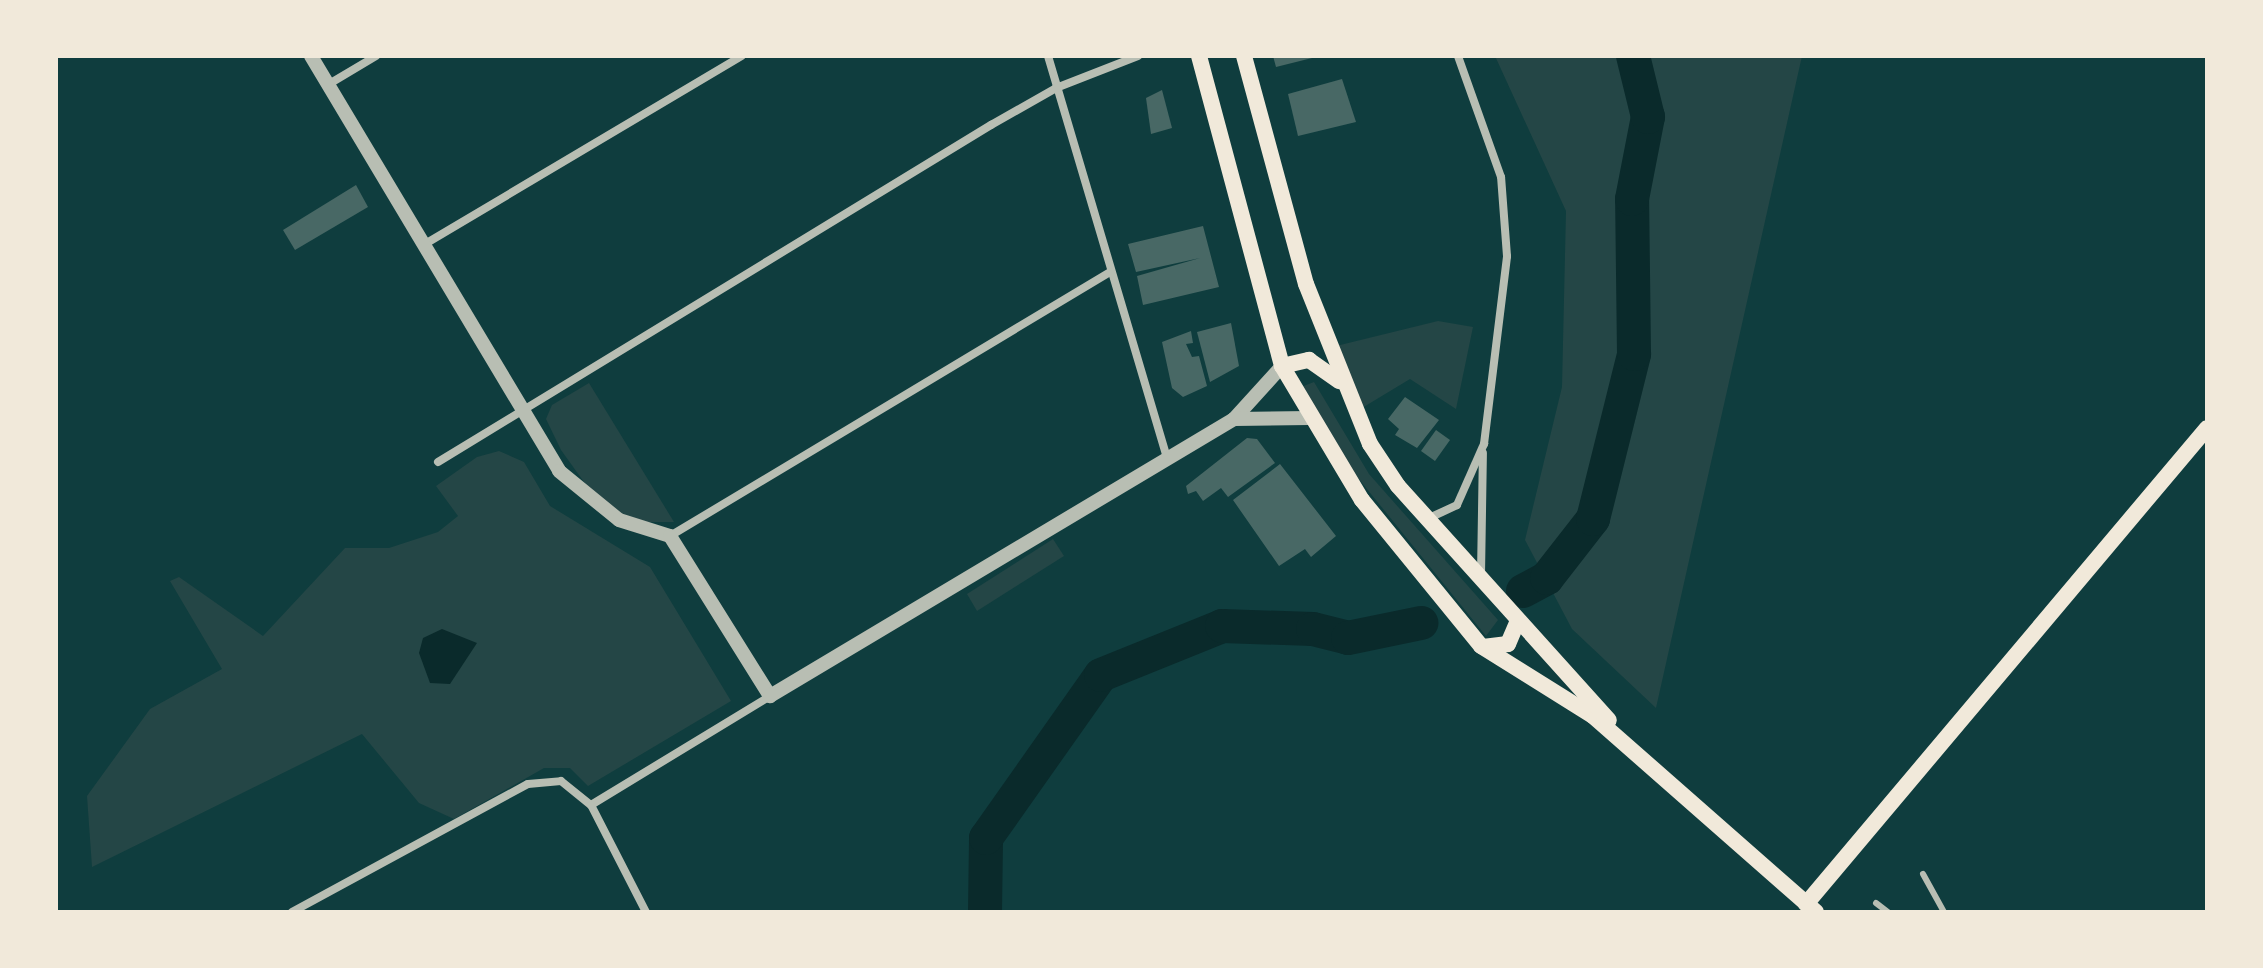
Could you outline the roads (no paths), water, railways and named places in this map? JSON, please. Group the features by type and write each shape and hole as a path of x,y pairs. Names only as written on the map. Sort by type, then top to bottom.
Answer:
{"main road":[{"path":"1199,56 1282,366 1309,418 1418,575 1481,646 1637,752"},
{"path":"1244,56 1340,382 1370,444 1426,518 1637,752 1811,908 2207,428"},
{"path":"1282,366 1309,360 1340,382"},
{"path":"1481,646 1508,644 1518,620"}],"street":[{"path":"311,56 425,244 520,410 583,496 619,520 670,536 770,696"},
{"path":"329,84 376,56"},
{"path":"425,244 741,56"},
{"path":"1048,56 1167,457"},
{"path":"438,462 1056,88 1138,56"},
{"path":"1458,56 1507,216 1484,444 1481,577"},
{"path":"670,536 1110,272"},
{"path":"591,805 1234,419 1282,366"},
{"path":"1234,419 1309,418"},
{"path":"1426,518 1457,505 1484,444"},
{"path":"292,912 528,784 561,781 591,805 646,912"}],"lane":[{"path":"1923,874 1944,912"},
{"path":"1876,903 1888,912"}],"waterway":[{"path":"1523,591 1547,578 1593,519 1634,354 1632,199 1648,117 1633,56"},
{"path":"985,912 986,838 1101,675 1222,626 1313,629 1348,638 1421,623"}]}
